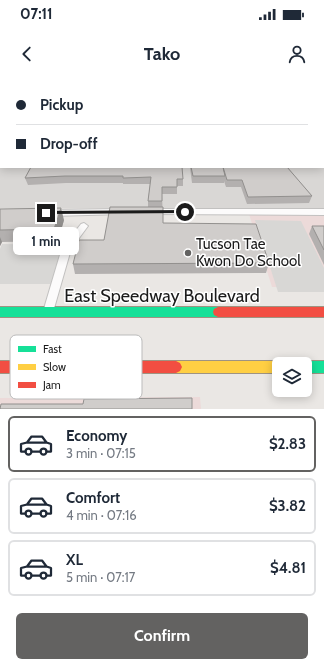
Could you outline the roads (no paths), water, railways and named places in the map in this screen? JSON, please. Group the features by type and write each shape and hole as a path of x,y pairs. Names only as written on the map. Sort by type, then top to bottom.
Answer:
{"main road":[{"name":"East Speedway Boulevard","path":"0,312 324,312"},
{"path":"142,367 272,367"},
{"path":"312,367 324,367"}],"lane":[{"path":"40,213 127,212"},
{"path":"142,212 324,212"},
{"path":"48,312 67,248 84,226"},
{"path":"0,379 2,367"}],"place":[{"name":"Tucson Tae Kwon Do School","path":"188,253"}]}
